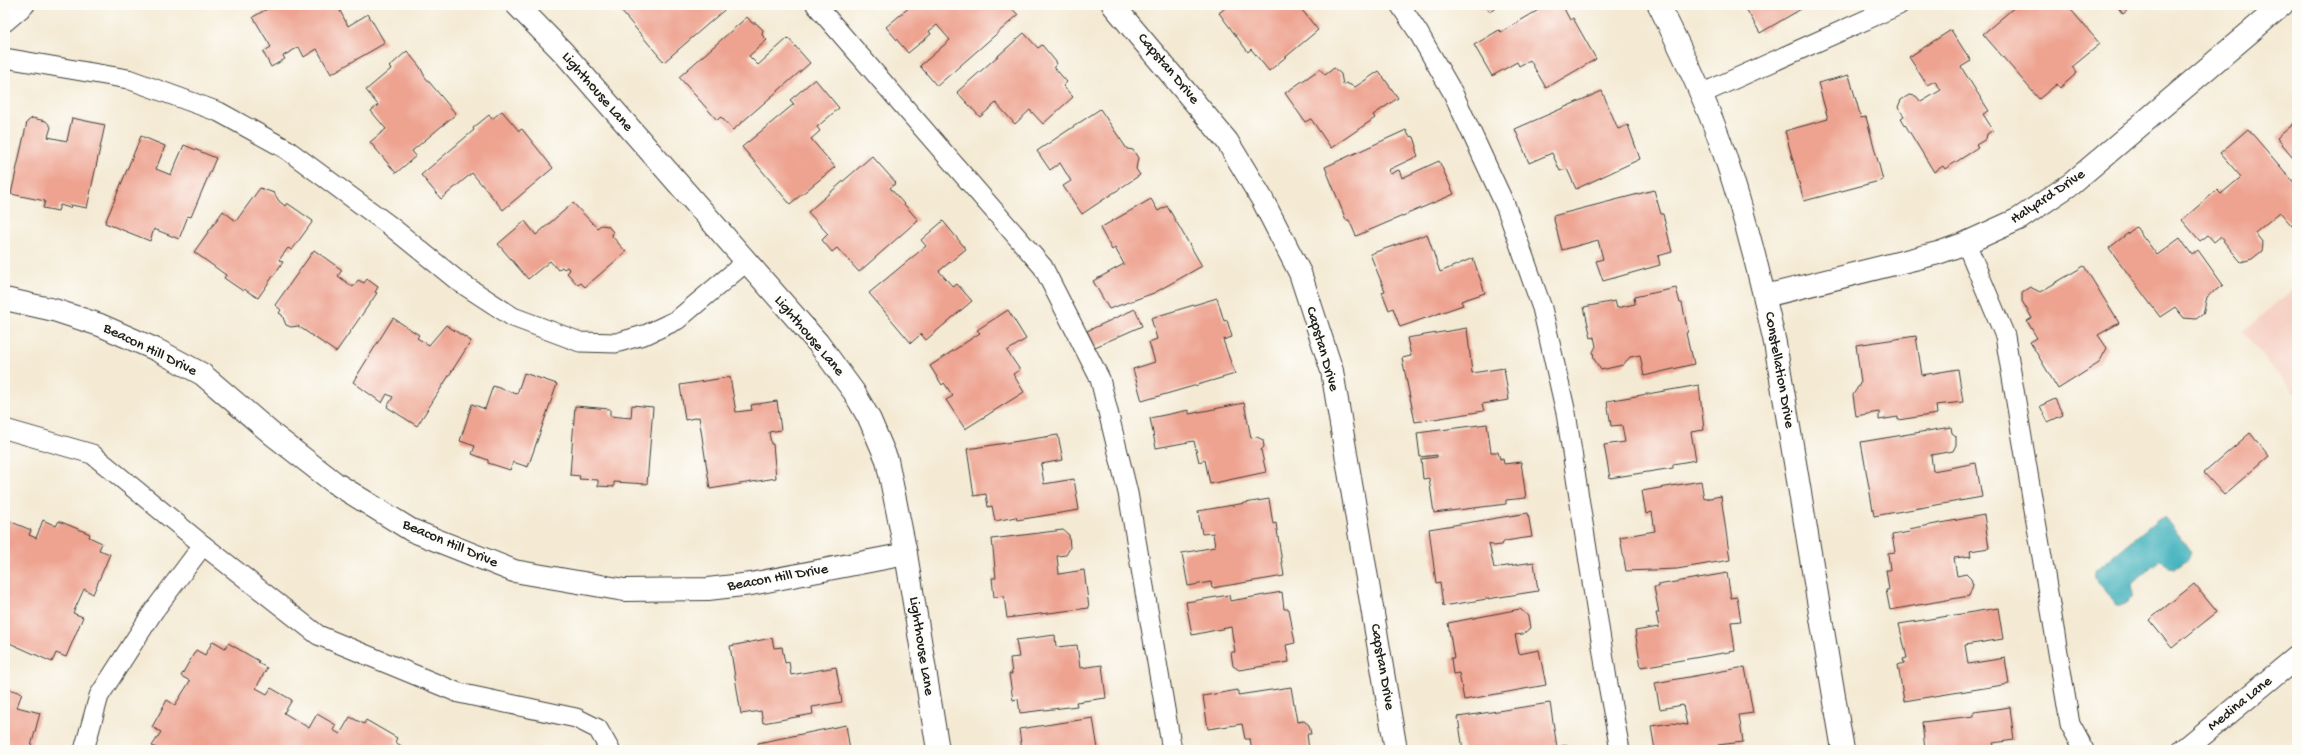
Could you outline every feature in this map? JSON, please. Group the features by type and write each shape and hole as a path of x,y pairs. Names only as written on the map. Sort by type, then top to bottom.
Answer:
{"street":[{"name":"Lighthouse Lane","path":"517,5 563,52 818,343 854,392 870,420 887,460 906,554 938,750"},
{"name":"Capstan Drive","path":"1113,5 1227,141 1262,199 1300,274 1332,371 1396,750"},
{"name":"Constellation Drive","path":"1659,5 1701,94 1719,139 1741,202 1765,296 1775,343 1843,750"},
{"name":"Halyard Drive","path":"1765,296 1938,252 1966,243 2019,220 2071,184 2282,5"},
{"name":"Beacon Hill Drive","path":"5,299 54,310 100,325 157,350 202,374 272,434 335,483 404,526 514,571 624,590 708,589 751,584 906,554"},
{"name":"Medina Lane","path":"2184,750 2297,657"}],"lane":[{"path":"5,22 25,5"},
{"path":"816,5 1043,267 1100,380 1128,493 1172,750"},
{"path":"1400,5 1418,32 1453,93 1506,207 1542,308 1566,413 1607,679 1620,750"},
{"path":"1701,94 1899,5"},
{"path":"5,58 128,79 219,112 286,149 389,225 458,281 513,317 580,342 616,343 647,334 671,323 746,262"},
{"path":"1966,243 2006,336 2070,724 2084,750"},
{"path":"5,429 92,454 203,545 318,635 459,693 576,718 598,729 610,750"},
{"path":"84,750 99,696 152,612 203,545"}],"shaded area":[{"path":"2297,285 2297,396 2242,332"}],"water":[{"path":"2165,518 2191,552 2189,558 2175,569 2168,568 2160,559 2132,584 2133,597 2123,605 2116,605 2095,578 2095,571 2158,519"}],"building":[{"path":"274,5 337,5 348,26 368,14 385,43 331,74 317,49 304,57 299,47 283,56 285,59 271,67 263,52 271,47 253,17"},
{"path":"616,5 730,5 664,62"},
{"path":"912,5 1009,5 1018,15 937,86 920,66 950,40 937,25 929,31 931,34 908,53 886,27"},
{"path":"1229,5 1298,5 1318,30 1269,71 1251,49 1248,52 1219,13"},
{"path":"1483,5 1499,5 1490,11"},
{"path":"1547,5 1562,5 1570,20 1573,18 1596,59 1546,88 1530,60 1519,66 1517,62 1492,76 1474,45 1499,30 1501,32"},
{"path":"1744,5 1808,5 1760,33"},
{"path":"2017,5 2067,5 2100,44 2072,67 2077,73 2060,88 2057,84 2039,99 1983,34"},
{"path":"2116,5 2134,5 2123,14"},
{"path":"747,17 752,23 756,23 763,30 762,35 767,40 749,56 758,65 788,38 810,63 733,130 721,117 717,120 679,77"},
{"path":"1951,30 1971,61 1961,67 1989,111 1983,114 1993,130 1987,134 1986,139 1976,145 1978,148 1945,169 1943,166 1934,172 1901,118 1904,116 1898,107 1901,100 1909,95 1916,96 1921,102 1941,90 1935,81 1927,85 1909,57"},
{"path":"1024,33 1038,48 1042,45 1057,63 1054,67 1067,82 1063,86 1073,97 1043,124 1030,110 1015,124 996,103 980,117 957,92"},
{"path":"407,51 420,67 425,77 456,114 412,151 416,156 396,173 370,142 386,129 371,111 378,105 366,90 391,69 389,67"},
{"path":"1334,68 1341,74 1343,85 1346,83 1355,87 1379,71 1398,98 1373,115 1375,118 1331,148 1311,119 1305,122 1285,93 1320,69 1325,75"},
{"path":"1849,75 1861,118 1866,117 1883,180 1804,201 1785,131 1828,119 1818,83"},
{"path":"815,79 839,108 817,127 820,131 811,139 835,167 790,204 742,147 794,104 790,100"},
{"path":"1602,91 1618,129 1628,125 1640,159 1576,189 1567,169 1560,171 1552,153 1529,163 1515,129"},
{"path":"1100,109 1127,149 1133,150 1138,158 1136,169 1140,175 1082,214 1063,186 1071,181 1060,163 1050,170 1037,151"},
{"path":"502,111 519,131 522,129 553,168 503,210 472,173 441,199 421,175 474,130 473,128 489,115 492,119"},
{"path":"32,118 46,121 51,127 48,137 67,141 72,118 105,125 87,208 71,205 70,208 60,205 58,211 43,208 45,201 11,194 27,122"},
{"path":"2297,121 2297,162 2277,138"},
{"path":"2248,129 2297,186 2297,222 2292,226 2280,212 2255,233 2263,243 2262,251 2252,259 2241,262 2220,237 2214,242 2208,235 2200,241 2182,220 2217,190 2221,194 2241,177 2220,153"},
{"path":"1406,130 1409,136 1414,137 1418,156 1388,170 1390,174 1399,170 1402,178 1439,161 1454,194 1356,236 1349,220 1346,220 1325,167"},
{"path":"141,136 165,146 156,169 171,175 184,145 216,158 191,217 188,216 179,239 154,229 150,241 105,223"},
{"path":"872,156 896,183 890,188 918,220 859,272 837,248 832,252 822,240 828,234 808,212"},
{"path":"260,188 274,193 279,201 285,206 287,203 313,221 292,250 288,248 279,260 283,262 258,298 244,289 243,291 224,278 226,275 194,252 223,211 236,221"},
{"path":"1654,190 1661,214 1663,214 1672,252 1658,256 1660,265 1603,281 1596,261 1603,259 1598,240 1562,250 1553,216"},
{"path":"1151,199 1158,211 1167,206 1202,266 1154,293 1109,309 1093,281 1124,264 1115,248 1112,250 1100,228"},
{"path":"573,203 597,228 601,225 608,226 613,232 612,236 626,252 585,287 581,283 578,285 567,273 570,270 567,267 564,269 562,267 558,270 550,261 528,279 498,244 525,221 536,235"},
{"path":"943,221 966,249 939,271 953,287 957,284 972,301 926,340 921,334 911,343 869,293 926,246 921,240"},
{"path":"2136,227 2157,255 2180,238 2192,255 2198,250 2223,285 2207,297 2203,314 2196,319 2184,318 2175,307 2160,317 2109,248"},
{"path":"1427,234 1440,272 1473,258 1485,293 1461,301 1463,305 1400,327 1393,308 1389,310 1382,292 1385,291 1370,254"},
{"path":"314,250 342,270 338,276 353,287 358,280 364,283 367,279 378,287 375,292 377,293 336,352 298,326 291,327 286,325 282,315 279,313 281,310 275,305"},
{"path":"2084,266 2119,323 2098,335 2107,348 2099,363 2058,389 2030,342 2037,338 2027,321 2032,318 2022,301 2022,292 2030,287 2040,292"},
{"path":"1676,288 1680,303 1682,303 1688,332 1686,333 1694,364 1644,376 1640,355 1630,357 1623,365 1601,370 1594,359 1593,352 1596,346 1594,337 1591,338 1584,307 1615,301 1617,308 1635,304 1634,297"},
{"path":"1217,298 1224,321 1227,320 1232,337 1223,340 1235,374 1142,401 1133,369 1155,362 1149,342 1157,339 1151,318"},
{"path":"1135,309 1142,326 1095,347 1087,331"},
{"path":"1008,310 1026,339 1007,351 1020,370 1013,374 1024,392 965,429 946,400 953,396 944,383 942,385 930,366 980,333 977,330"},
{"path":"393,318 419,335 417,338 429,345 446,325 471,341 417,426 387,407 393,397 387,394 382,403 353,382"},
{"path":"1467,328 1472,373 1504,368 1509,400 1482,404 1484,411 1415,422 1402,358 1411,356 1407,338"},
{"path":"1916,336 1922,375 1958,369 1963,402 1936,405 1937,414 1898,420 1898,417 1879,420 1879,412 1856,416 1853,395 1861,382 1856,345"},
{"path":"524,373 557,384 528,467 513,462 510,470 488,463 488,460 472,454 475,446 460,441 472,404 485,409 493,386 517,394"},
{"path":"730,377 736,412 752,410 751,405 777,401 781,430 769,432 771,444 773,444 776,478 710,489 699,417 685,420 680,385"},
{"path":"1699,385 1704,430 1691,432 1696,460 1673,464 1673,468 1610,478 1604,445 1625,442 1622,425 1611,426 1607,401"},
{"path":"2055,399 2063,415 2048,422 2040,406"},
{"path":"1244,403 1251,438 1257,437 1263,440 1264,447 1261,450 1266,472 1210,484 1205,460 1199,462 1194,441 1156,448 1150,418 1189,410 1189,414"},
{"path":"632,405 653,407 647,484 614,482 614,487 598,486 598,480 579,479 580,476 570,475 575,406 610,409 610,416 631,418"},
{"path":"1487,424 1491,452 1498,452 1500,459 1503,458 1504,464 1521,462 1526,498 1506,500 1506,504 1434,513 1429,478 1423,479 1421,459 1437,457 1437,455 1420,457 1417,433"},
{"path":"1951,427 1952,433 1956,436 1956,445 1953,451 1931,455 1933,471 1976,463 1982,497 1874,516 1861,442"},
{"path":"2250,433 2269,456 2224,495 2204,473"},
{"path":"1058,435 1063,460 1041,464 1044,484 1074,479 1079,510 1017,520 1016,517 995,521 992,506 988,507 986,494 974,496 967,449"},
{"path":"1701,481 1704,499 1721,496 1730,560 1677,569 1626,571 1620,537 1655,531 1652,512 1646,514 1642,491"},
{"path":"1269,499 1273,524 1276,523 1284,576 1212,588 1211,582 1188,586 1182,553 1215,547 1213,533 1202,534 1198,511"},
{"path":"1528,513 1532,537 1505,541 1501,545 1494,546 1489,543 1494,568 1534,562 1538,591 1443,606 1440,582 1436,583 1429,529"},
{"path":"1984,515 1989,548 1970,551 1971,556 1954,558 1957,576 1966,574 1971,579 1973,585 1969,596 1890,610 1886,590 1889,590 1886,570 1890,570 1888,553 1895,552 1892,535 1910,532 1909,529"},
{"path":"43,520 56,526 59,521 90,534 89,537 102,543 99,550 110,554 93,594 84,589 73,613 83,617 66,657 56,653 52,662 5,641 5,530 9,521 31,530 29,535 36,538"},
{"path":"1063,530 1069,535 1070,548 1066,555 1057,556 1059,574 1084,570 1089,608 1007,618 1004,596 994,597 992,578 996,578 992,539"},
{"path":"1727,573 1731,598 1737,597 1741,621 1731,622 1735,651 1641,667 1635,631 1659,627 1656,613 1659,613 1654,587 1658,587 1658,585"},
{"path":"2194,584 2217,612 2172,648 2149,620"},
{"path":"1282,592 1284,609 1289,609 1295,643 1286,645 1289,662 1239,670 1233,666 1231,652 1235,652 1231,627 1192,635 1186,602 1229,595 1230,601"},
{"path":"1998,608 2003,639 1965,645 1968,664 2005,658 2009,684 1904,701 1898,665 1904,663 1903,659 1907,658 1899,624"},
{"path":"1520,609 1528,616 1530,628 1523,634 1515,635 1519,654 1539,650 1546,685 1464,700 1459,673 1453,674 1451,658 1454,658 1448,623"},
{"path":"1055,635 1056,647 1077,645 1080,668 1102,665 1106,698 1076,702 1077,706 1020,713 1018,699 1013,700 1009,674 1012,674 1010,658 1019,657 1016,640"},
{"path":"772,638 774,648 782,647 785,663 789,662 791,675 836,667 842,702 812,707 813,714 763,723 761,711 741,714 730,646"},
{"path":"213,641 225,648 228,643 259,661 258,663 267,668 256,688 267,694 271,688 292,700 284,713 309,728 317,714 336,725 333,730 340,734 350,717 364,724 366,720 397,738 395,742 408,750 160,750 152,746 161,732 152,727 167,700 175,705 190,681 181,676 196,650 205,655"},
{"path":"1745,667 1753,713 1739,715 1743,742 1718,745 1719,750 1655,750 1651,726 1672,723 1687,725 1683,705 1660,709 1655,683"},
{"path":"1291,687 1297,722 1304,721 1309,725 1311,734 1307,734 1309,750 1252,750 1250,739 1245,739 1242,724 1208,729 1203,696 1238,690 1238,695"},
{"path":"5,688 22,693 17,707 40,713 30,750 5,750"},
{"path":"1550,703 1557,747 1567,745 1567,750 1463,750 1458,717"},
{"path":"2010,707 2014,740 1993,743 1996,750 1925,750 1922,722 1974,716 1974,712"},
{"path":"1093,718 1098,749 1022,750 1019,729"},
{"path":"846,725 850,750 759,750 758,743"}]}
